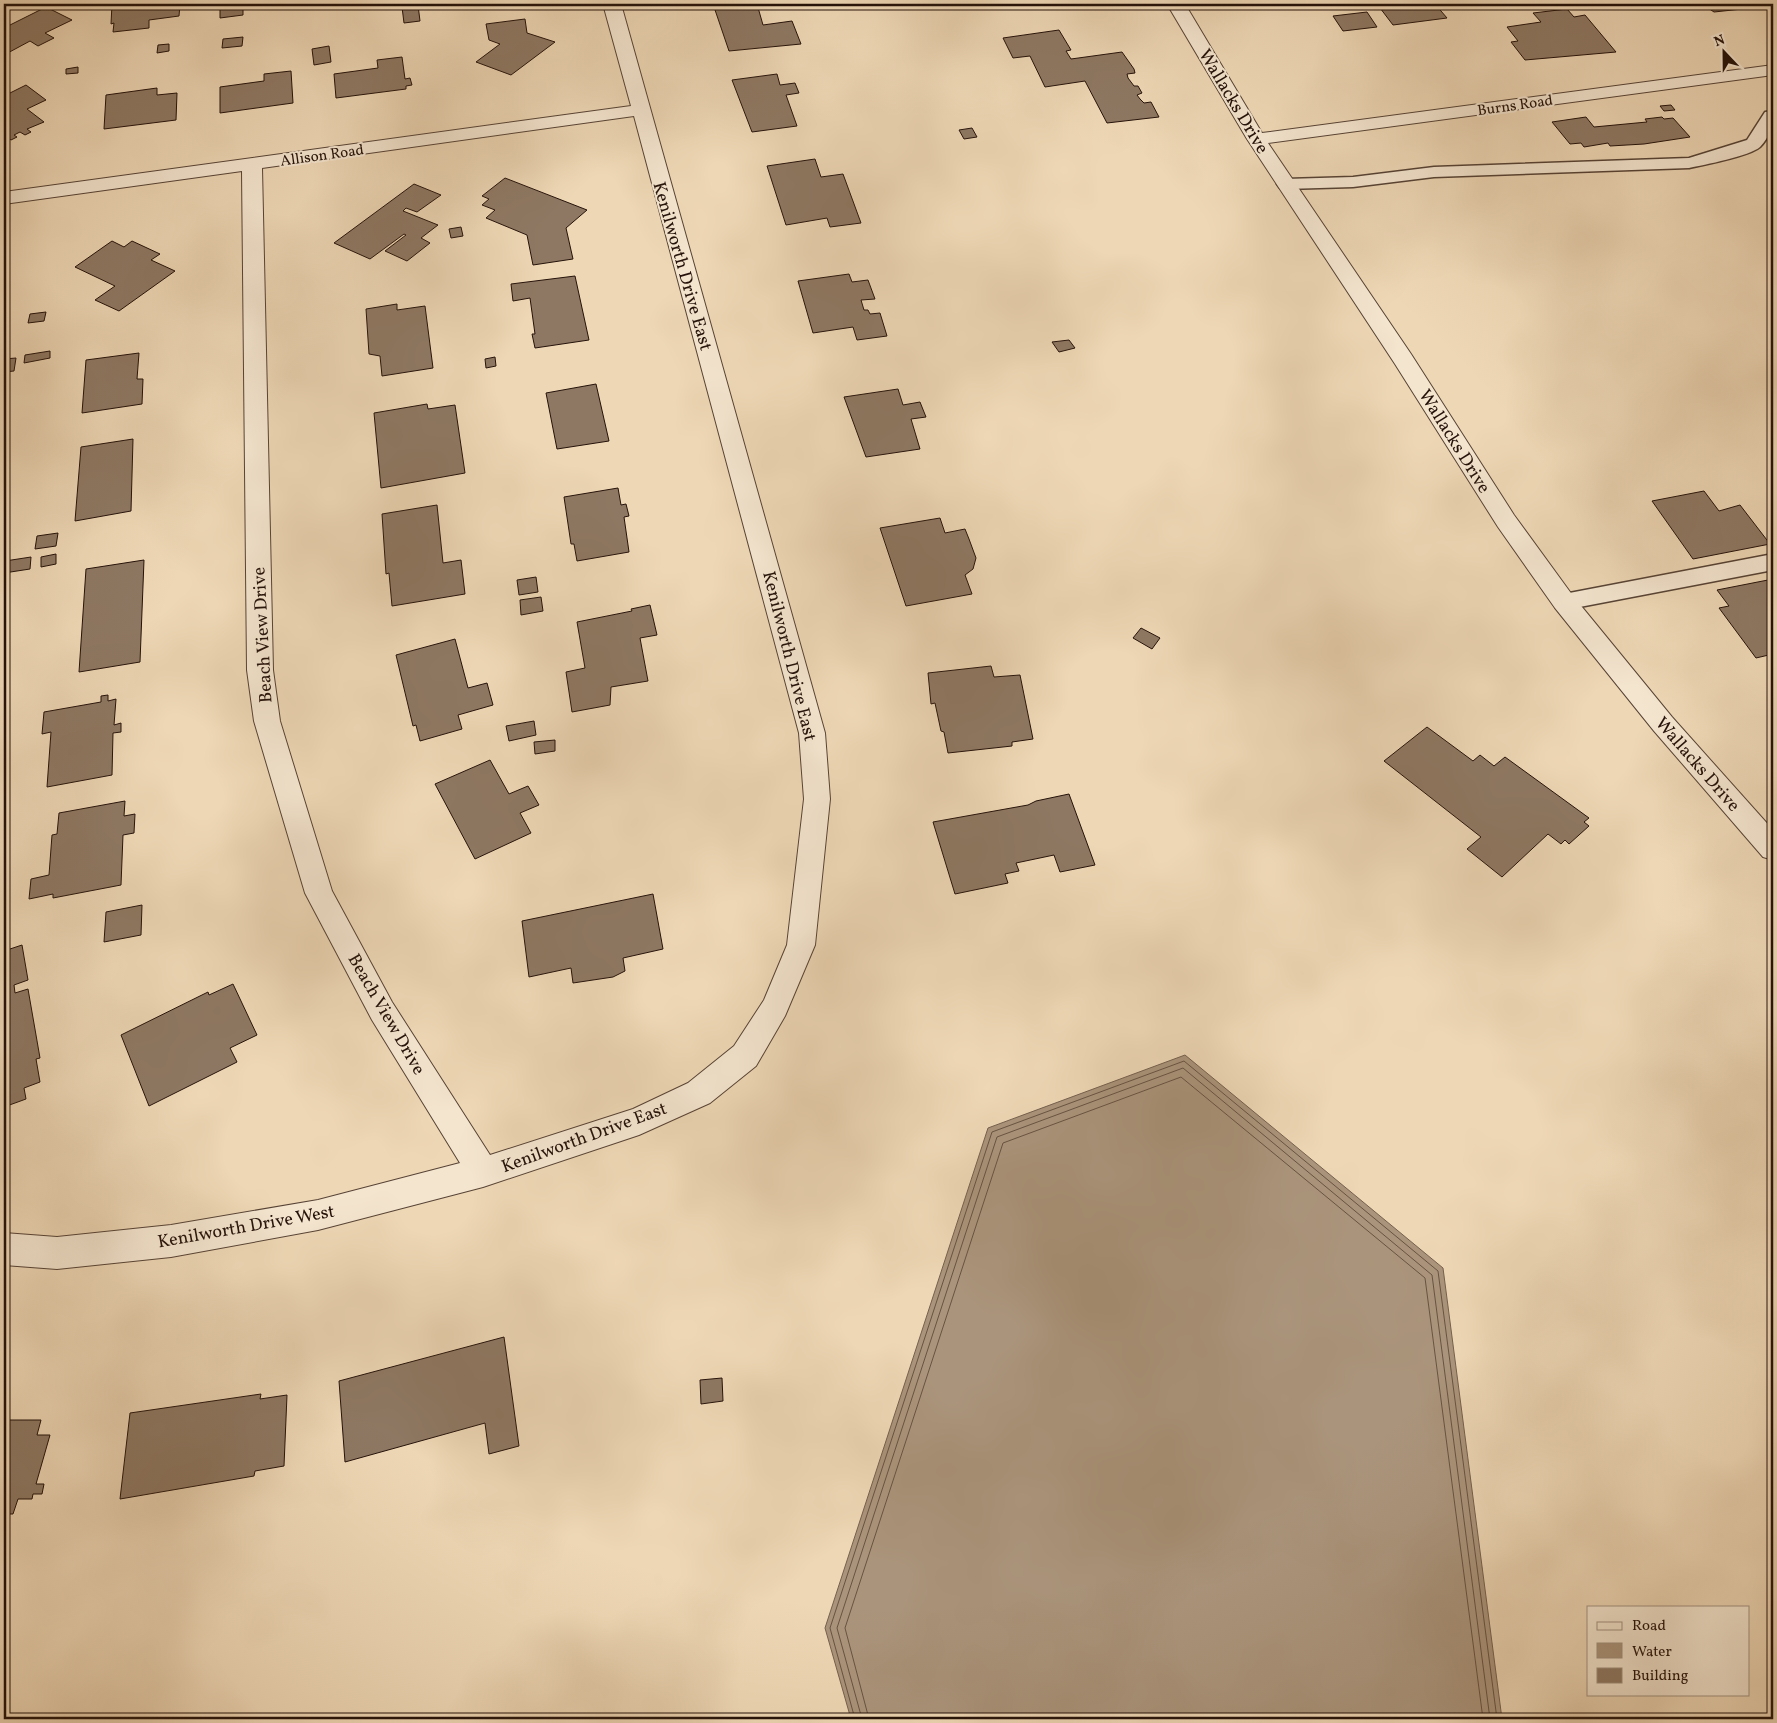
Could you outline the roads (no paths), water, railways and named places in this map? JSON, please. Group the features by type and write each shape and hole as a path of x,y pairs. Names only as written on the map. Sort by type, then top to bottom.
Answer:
{"street":[{"name":"Kenilworth Drive East","path":"484,1172 639,1121 700,1093 745,1056 775,1007 801,945 817,799 812,733 612,4"},
{"name":"Wallacks Drive","path":"1176,4 1256,139 1403,360 1506,521 1564,602 1664,724 1773,849"},
{"name":"Burns Road","path":"1256,139 1773,70"},
{"name":"Allison Road","path":"4,198 640,110"},
{"name":"Beach View Drive","path":"252,165 260,670 266,721 319,894 382,1011 484,1172"},
{"name":"Kenilworth Drive West","path":"4,1248 57,1253 171,1241 318,1215 484,1172"}],"lane":[{"path":"1286,184 1353,182 1434,172 1689,163 1752,144 1771,116"},
{"path":"1564,602 1773,562"}],"water":[{"path":"1185,1055 1443,1268 1502,1719 851,1719 825,1628 988,1128"}]}
